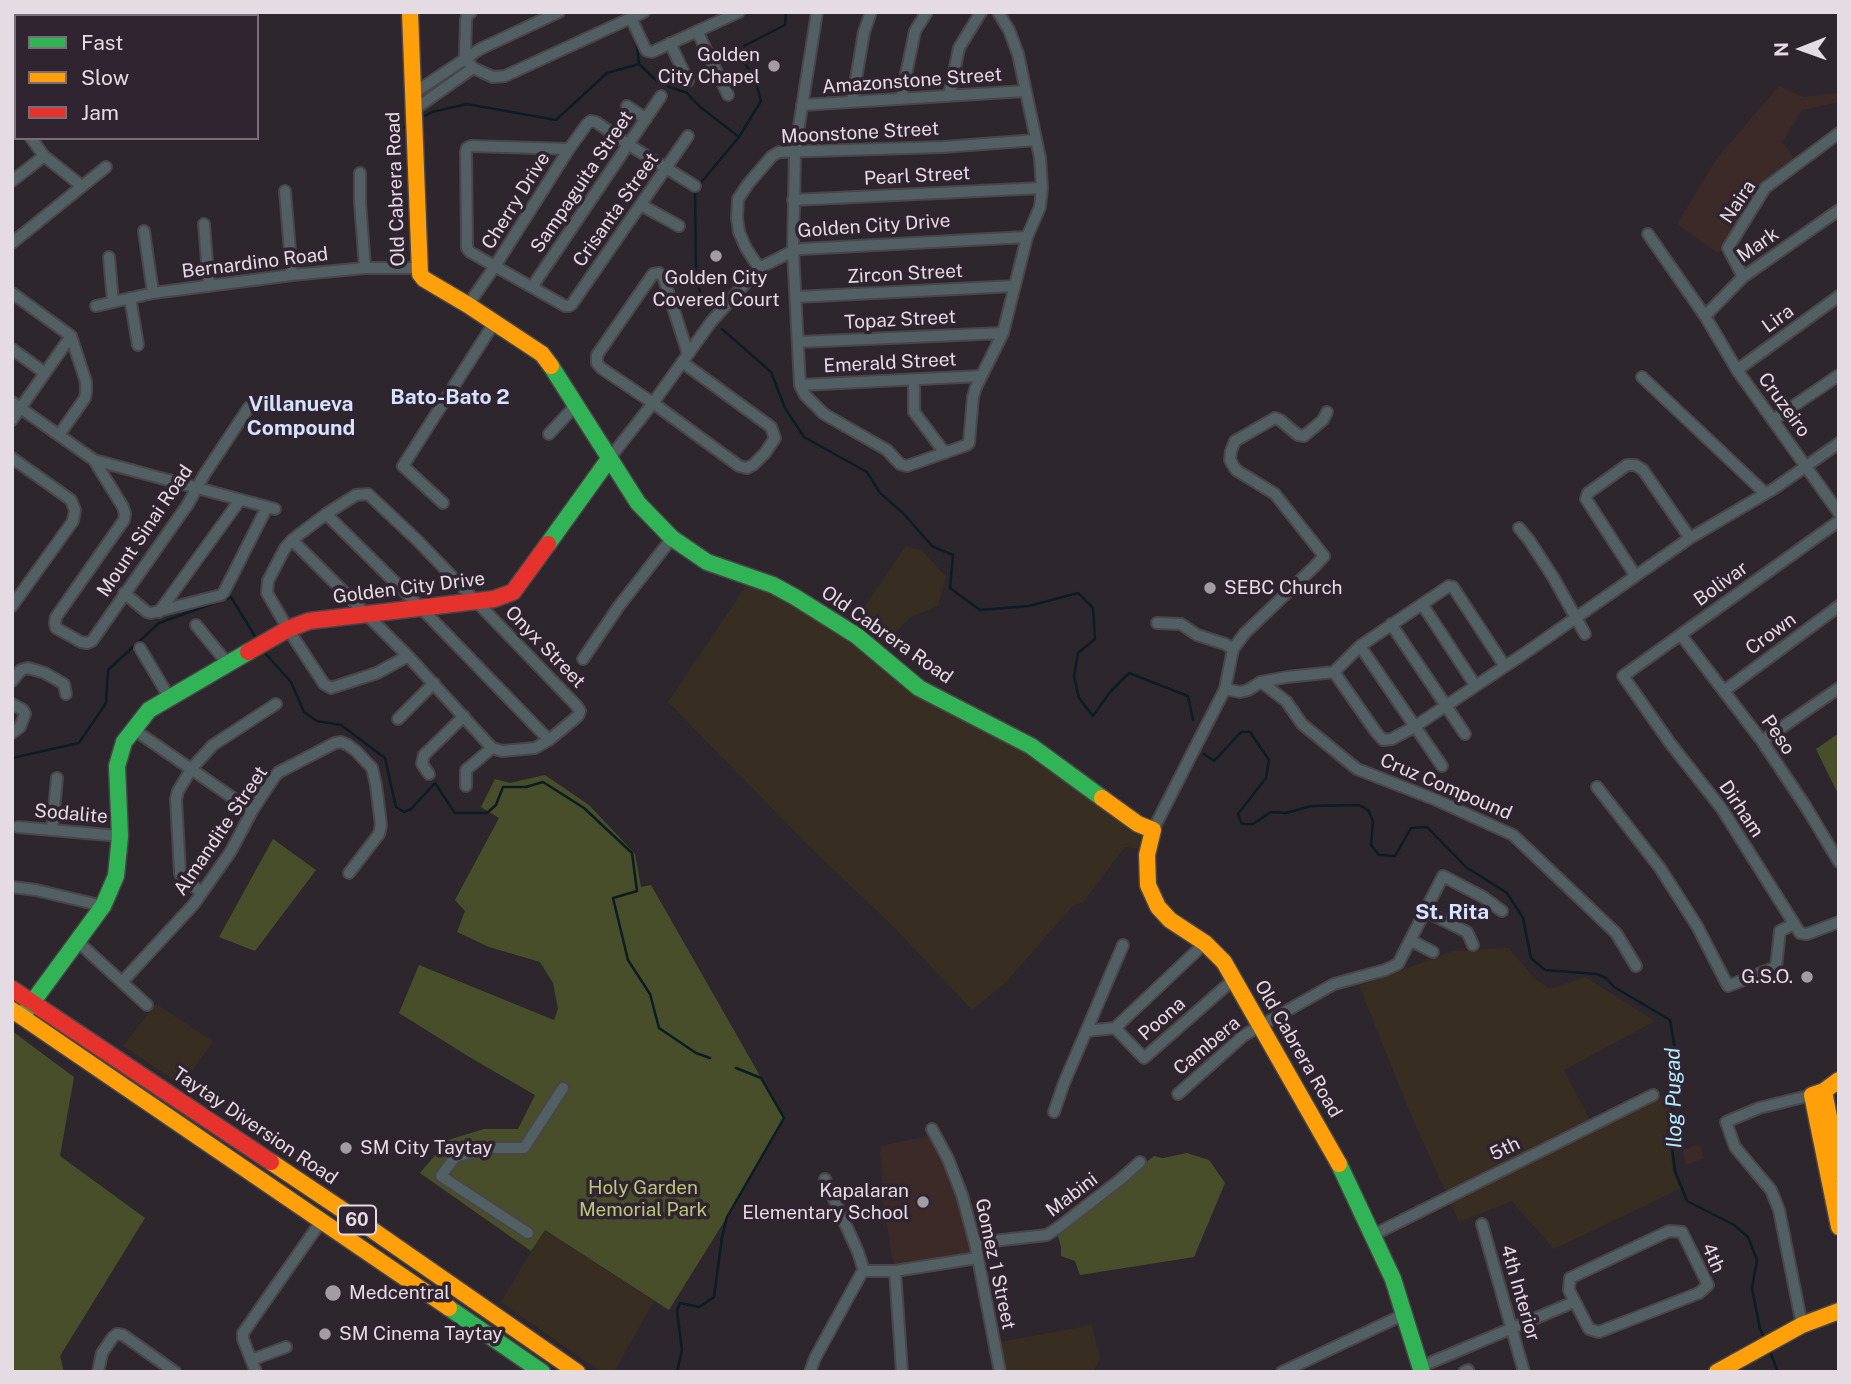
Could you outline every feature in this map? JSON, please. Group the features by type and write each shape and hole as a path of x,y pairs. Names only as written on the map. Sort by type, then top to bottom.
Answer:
{"street":[{"name":"Old Cabrera Road","path":"410,12 420,274 548,360 638,503 672,538 707,562 773,585 818,611 857,636 919,688 1031,746 1138,824 1153,830 1147,855 1148,885 1158,907 1170,920 1205,943 1224,962 1336,1157 1393,1279 1421,1369"},
{"path":"471,12 466,20 466,57 473,68 493,77 505,76 644,12"},
{"path":"414,101 466,57 559,12"},
{"path":"631,18 647,51 652,51 739,12"},
{"path":"817,12 794,152 793,251 800,385 805,395 824,414 887,450 900,464 907,466 969,443 974,397 981,376 1003,333 1027,237 1040,207 1040,158 1018,54 1009,30 998,12"},
{"path":"852,102 864,32 871,12"},
{"path":"901,99 915,31 926,12"},
{"path":"949,96 959,48 981,12"},
{"path":"697,31 728,95"},
{"path":"670,43 688,81"},
{"path":"414,101 473,68"},
{"name":"Amazonstone Street","path":"802,105 1025,91"},
{"name":"Sampaguita Street","path":"532,286 661,96"},
{"path":"627,106 646,119"},
{"name":"Cherry Drive","path":"468,305 587,124 596,122 629,145"},
{"name":"Naira","path":"1743,277 1728,248 1765,188 1839,133"},
{"name":"Crisanta Street","path":"532,286 565,306 572,304 688,136"},
{"path":"32,140 44,156 82,186"},
{"name":"Moonstone Street","path":"759,268 739,232 738,199 772,156 779,152 943,147 1036,140"},
{"path":"629,145 695,186"},
{"path":"532,286 467,248 467,148 569,149"},
{"path":"12,181 44,156"},
{"path":"12,243 106,167"},
{"path":"360,173 365,268"},
{"name":"Pearl Street","path":"793,200 1042,188"},
{"path":"285,191 292,275"},
{"path":"641,205 679,226"},
{"name":"Mark","path":"1705,316 1743,277 1839,210"},
{"path":"204,224 209,286"},
{"path":"12,226 22,235"},
{"path":"144,231 153,293"},
{"name":"Cruzeiro","path":"1648,234 1705,316 1737,370 1839,513"},
{"name":"Golden City Drive","path":"18,1013 32,1001 78,942 103,906 116,876 120,836 117,766 124,742 149,710 288,629 309,621 477,602 513,592 711,321 759,268 801,249 1027,237"},
{"path":"109,257 113,302"},
{"name":"Bernardino Road","path":"96,306 153,293 292,275 365,268 418,268"},
{"path":"659,273 663,276 685,358 771,427 775,438 753,465 747,468 739,466 653,403 601,368 597,363 597,355 653,274 659,273"},
{"name":"Zircon Street","path":"796,297 1015,286"},
{"path":"12,293 71,336 86,382 86,392 85,398 59,435"},
{"name":"Lira","path":"1737,370 1839,296"},
{"path":"130,298 138,345"},
{"path":"443,503 404,466 494,323"},
{"name":"Topaz Street","path":"799,342 1003,333"},
{"path":"12,419 16,405 45,373 71,336"},
{"path":"12,349 45,373"},
{"path":"1773,420 1839,375"},
{"name":"Emerald Street","path":"800,385 981,376"},
{"path":"1642,377 1770,491"},
{"path":"914,380 914,412 944,453"},
{"path":"16,405 94,460 271,508 221,596 159,612 148,612 124,593"},
{"path":"549,434 576,405"},
{"name":"Mount Sinai Road","path":"94,460 125,514 124,520 56,617 56,628 87,643 92,641 188,504 249,407"},
{"path":"1153,830 1225,690 1233,649 1324,556 1275,494 1236,470 1230,460 1235,441 1275,418 1298,435 1304,436 1323,420 1327,412"},
{"path":"1334,672 1383,740 1392,739 1414,727 1690,538 1770,491 1839,443"},
{"path":"12,458 71,500 75,510 73,521 12,606"},
{"path":"1635,575 1586,499 1588,493 1627,465 1635,465 1643,470 1690,538"},
{"name":"Onyx Street","path":"326,514 356,495 368,494 417,540 580,711 578,716 549,740"},
{"path":"159,612 240,500"},
{"path":"292,540 367,614 408,656 434,683 492,748 502,751 535,748 549,740 326,514 292,540 268,581 267,593 324,684 331,688 377,673 408,656"},
{"name":"Bolivar","path":"1623,676 1839,521"},
{"path":"1520,528 1549,570 1585,634"},
{"path":"583,659 672,538"},
{"path":"1225,690 1240,692 1261,682 1334,672 1360,646 1449,586 1504,665"},
{"path":"1422,604 1475,685"},
{"name":"Crown","path":"1724,691 1839,606"},
{"path":"1157,623 1181,624 1197,635 1233,649"},
{"path":"1391,624 1465,734"},
{"path":"196,625 228,664"},
{"name":"Peso","path":"1681,635 1762,741 1839,862"},
{"path":"1360,646 1442,766"},
{"path":"140,648 169,697"},
{"path":"12,681 21,670 28,668 46,673 64,684 66,694"},
{"name":"Dirham","path":"1623,676 1670,743 1722,809 1794,924"},
{"name":"Cruz Compound","path":"1261,682 1286,701 1302,724 1357,769 1434,799 1513,835 1616,933 1636,966"},
{"path":"398,719 434,683"},
{"path":"1762,741 1839,688"},
{"path":"12,704 25,714 20,727 12,733"},
{"path":"202,892 182,878 180,873 176,799 178,791 192,768 213,745 275,704"},
{"path":"429,775 422,764 424,755 464,716"},
{"path":"133,729 252,811"},
{"name":"Almandite Street","path":"122,982 194,904 231,851 252,811 279,772 341,742 366,759 373,768 381,825 379,834 349,873"},
{"path":"466,786 466,770 492,748"},
{"path":"52,829 57,778"},
{"path":"1597,786 1660,867 1697,926 1728,986 1776,967 1780,931 1794,924 1800,933 1807,933 1839,922"},
{"name":"Sodalite","path":"18,827 120,836"},
{"name":"Cambera","path":"1178,1094 1244,1036 1260,1026 1334,984 1385,971 1398,964 1443,876 1483,897 1502,911"},
{"path":"12,887 103,906"},
{"path":"1425,911 1467,932 1473,945"},
{"path":"1410,940 1433,952"},
{"path":"78,942 148,1005"},
{"path":"1086,1031 1115,1028 1205,943"},
{"path":"1054,1112 1123,946"},
{"name":"Poona","path":"1115,1028 1144,1058 1234,979"},
{"name":"Taytay Diversion Road","path":"12,989 368,1227 577,1372"},
{"name":"60","path":"18,1013 542,1372"},
{"path":"1802,1325 1779,1210 1771,1190 1735,1147 1726,1122 1759,1108 1818,1093 1839,1080"},
{"path":"528,1233 441,1176 455,1157 489,1148 524,1148 563,1088"},
{"path":"1818,1093 1839,1168"},
{"path":"1818,1093 1839,1227"},
{"name":"5th","path":"1373,1235 1653,1095"},
{"name":"Gomez 1 Street","path":"932,1129 948,1159 962,1195 975,1243 1000,1372"},
{"name":"Mabini","path":"975,1243 1047,1235 1140,1162"},
{"path":"825,1180 864,1271"},
{"path":"256,1372 243,1333 322,1220"},
{"name":"4th Interior","path":"1482,1224 1524,1372"},
{"name":"4th","path":"1669,1231 1682,1232 1709,1285 1699,1293 1598,1332 1589,1329 1574,1302 1569,1290 1570,1278 1669,1231"},
{"path":"810,1372 815,1358 864,1271 895,1271 977,1258"},
{"path":"895,1271 902,1372"},
{"path":"1421,1369 1574,1302"},
{"path":"1717,1372 1741,1366 1771,1342 1802,1325 1839,1311"},
{"path":"1282,1372 1405,1314"},
{"path":"97,1372 102,1353 117,1334 175,1372"},
{"path":"251,1360 286,1347"}],"shaded area":[{"path":"1779,86 1803,97 1839,93 1839,102 1802,110 1782,142 1795,159 1757,188 1719,254 1677,224 1717,158"},
{"path":"906,546 921,550 946,576 938,606 911,617 883,644 855,621"},
{"path":"749,582 812,614 1022,746 1147,834 1143,849 1125,847 1083,902 1073,906 1005,983 972,1010 894,927 812,849 668,702"},
{"path":"1509,948 1535,979 1550,989 1585,977 1655,1021 1564,1070 1595,1130 1670,1092 1670,1146 1673,1172 1680,1189 1554,1249 1512,1201 1459,1222 1409,1110 1359,986 1453,951"},
{"path":"156,1004 213,1041 182,1085 123,1046"},
{"name":"Kapalaran Elementary School","path":"928,1136 944,1153 975,1255 894,1267 884,1208 880,1146"},
{"path":"1699,1144 1704,1158 1686,1165 1683,1150"},
{"path":"544,1230 654,1301 614,1372 601,1372 501,1302"},
{"path":"1092,1325 1100,1359 1093,1372 1004,1372 1000,1342"}],"green space":[{"path":"1839,733 1839,796 1816,749"},
{"name":"Holy Garden Memorial Park","path":"545,775 589,805 635,854 641,887 651,885 784,1118 669,1310 545,1230 531,1251 420,1173 448,1140 484,1129 518,1129 535,1095 399,1013 419,965 554,1020 558,1009 553,983 540,962 489,947 457,932 465,911 455,900 499,818 481,807 495,779 510,783"},
{"path":"273,839 316,870 255,951 219,937"},
{"path":"12,1031 74,1077 60,1156 145,1218 60,1356 64,1372 12,1372"},
{"path":"1187,1153 1209,1160 1225,1183 1194,1257 1080,1275 1075,1261 1061,1256 1057,1233 1154,1156 1163,1158"}],"waterway":[{"path":"739,137 761,101 755,79 742,59 744,46 785,25 786,12"},
{"path":"631,30 639,64"},
{"name":"Ilog Pugad","path":"425,116 467,104 556,120 607,73 639,64 659,83 687,93 699,106 739,137 699,185"},
{"name":"Ilog Pugad","path":"396,132 408,125"},
{"name":"Ilog Pugad","path":"695,190 696,270 701,299"},
{"name":"Ilog Pugad","path":"722,329 771,372 785,408 804,437 867,472 880,493 903,513 932,546 953,555 950,588 980,610 1029,606 1078,593 1093,608 1095,639 1078,653 1074,676 1079,698 1093,716 1110,692 1129,673 1188,696 1193,720"},
{"path":"12,758 79,743 106,703 108,670 159,623 231,597 256,638"},
{"path":"266,654 291,682 304,712 317,721 341,725 385,758 396,807 404,812 411,809 435,783 455,813 487,813 496,805 503,787 526,787 543,782 584,808 632,853 637,891 613,898 628,960 650,994 659,1028 696,1053 710,1058"},
{"name":"Ilog Pugad","path":"1204,754 1214,761 1241,732 1250,732 1269,760 1266,778 1238,814 1242,824 1253,824 1271,812 1286,813 1311,806 1359,805 1368,810 1373,821 1371,845 1379,855 1395,856 1411,828 1427,827 1466,867 1507,893 1523,918 1531,958 1545,970 1597,974 1670,1020 1675,1049 1675,1094 1672,1111 1675,1171 1687,1201 1734,1225 1748,1237 1757,1260 1752,1288 1760,1329 1765,1340"},
{"path":"677,1372 682,1350 677,1311 680,1303 699,1307 714,1297 727,1217 784,1118 761,1078 736,1068"},
{"name":"Ilog Pugad","path":"1769,1349 1778,1372"}],"traffic: fast":[{"path":"551,366 638,503 672,538 707,562 773,585 795,597 857,636 919,688 1031,746 1102,798"},
{"path":"548,544 609,459"},
{"path":"26,1011 103,906 116,876 120,836 117,766 124,742 149,710 248,652"},
{"path":"1339,1164 1393,1279 1422,1372"},
{"path":"449,1308 542,1372"}],"traffic: slow":[{"path":"410,12 420,274 542,354 551,366"},
{"path":"1102,798 1138,824 1153,830 1147,855 1148,885 1158,907 1170,920 1205,943 1224,962 1339,1164"},
{"path":"12,1010 449,1308"},
{"path":"1839,1080 1824,1091 1812,1095 1839,1227"},
{"path":"1824,1091 1839,1168"},
{"path":"271,1162 577,1372"},
{"path":"1717,1372 1802,1325 1839,1311"}],"traffic: jam":[{"path":"248,652 288,629 309,621 494,599 513,592 548,544"},
{"path":"12,989 271,1162"}],"place":[{"name":"Golden City Chapel","path":"774,66"},
{"name":"Golden City Covered Court","path":"716,256"},
{"name":"SEBC Church","path":"1210,588"},
{"name":"G.S.O.","path":"1807,977"},
{"name":"SM City Taytay","path":"346,1148"},
{"name":"Kapalaran Elementary School","path":"923,1202"},
{"name":"Medcentral","path":"333,1293"},
{"name":"SM Cinema Taytay","path":"325,1334"}],"district":[{"name":"Bato-Bato 2","path":"450,398"},
{"name":"Villanueva Compound","path":"301,417"},
{"name":"St. Rita","path":"1452,913"}]}
